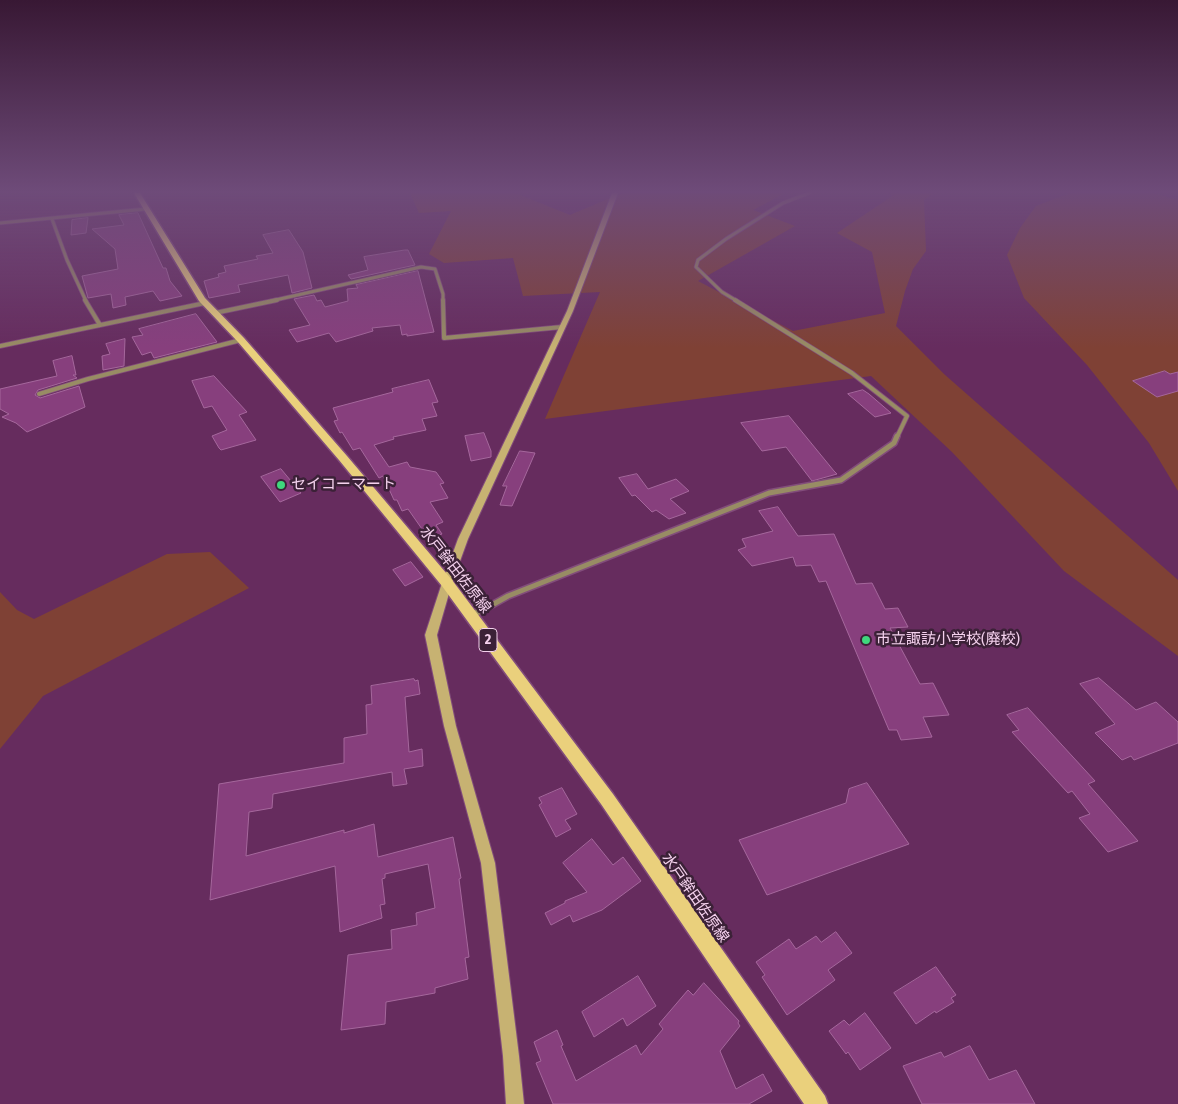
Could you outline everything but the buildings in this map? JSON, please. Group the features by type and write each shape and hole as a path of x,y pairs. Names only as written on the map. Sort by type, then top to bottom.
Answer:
{"main road":[{"name":"水戸鉾田佐原線","path":"169,245 210,308 241,340 447,582 470,616 607,799 817,1104"}],"street":[{"path":"61,245 84,300 100,325"},
{"path":"515,1104 488,863 450,726 431,635 463,538 562,327 595,245"},
{"path":"470,616 508,596 768,493 841,480 894,443 907,416 852,373 722,292 696,267 698,260 719,245"},
{"path":"0,346 100,325 366,281 421,267 435,269 443,294 444,338 562,327"},
{"path":"39,394 96,376 241,340"}],"shaded area":[{"path":"434,245 762,245 698,281 793,331 885,313 872,252 858,245 926,245 926,251 913,269 896,326 944,374 1178,580 1178,656 1064,571 952,452 871,376 545,419 600,292 523,296 513,258 444,263 429,254"},
{"path":"1012,245 1178,245 1178,491 1149,443 1087,365 1024,298 1007,255"},
{"path":"210,552 249,588 43,696 0,749 0,592 17,610 34,619 167,554"}],"place":[{"name":"セイコーマート","path":"281,485"},
{"name":"市立諏訪小学校(廃校)","path":"866,640"}]}
